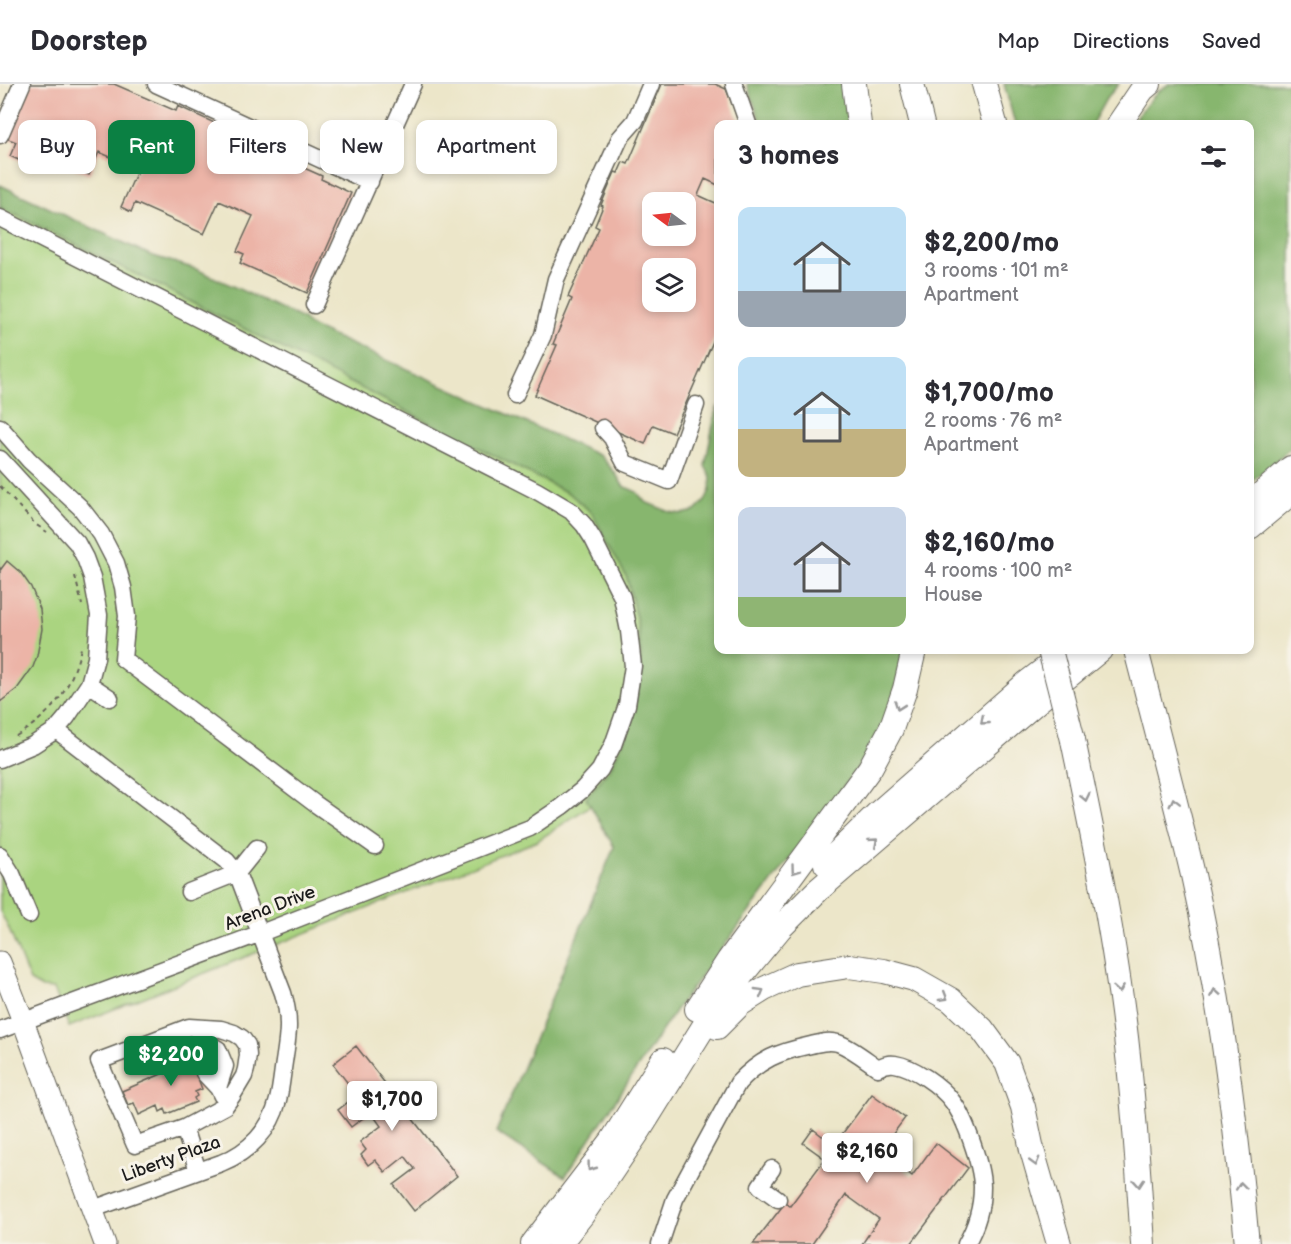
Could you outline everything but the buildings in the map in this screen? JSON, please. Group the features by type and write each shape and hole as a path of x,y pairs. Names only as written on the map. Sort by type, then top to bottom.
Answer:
{"highway":[{"path":"854,84 858,120"},
{"path":"912,84 921,120"},
{"path":"984,84 994,120"},
{"path":"1122,120 1142,90 1149,84"},
{"path":"1254,500 1291,468"},
{"path":"1254,524 1291,493"},
{"path":"559,1244 582,1215 632,1124 729,960 870,768 891,729 905,689 913,654"},
{"path":"1051,654 1073,740 1101,874 1123,1012 1143,1244"},
{"path":"632,1124 706,1004 780,910 877,814 1028,682 1065,654"},
{"path":"632,1124 738,979 780,928 818,890 1095,654"},
{"path":"1137,654 1193,876 1212,975 1229,1084 1247,1244"},
{"path":"532,1244 612,1140 632,1124 740,1004 764,989 797,974 849,966 884,971 914,980 951,1000 982,1029 1007,1063 1023,1107 1032,1150 1059,1244"}],"main road":[{"path":"0,962 105,1244"}],"lane":[{"path":"0,135 22,84"},
{"path":"156,84 370,182"},
{"path":"314,305 413,84"},
{"path":"515,395 543,335 556,279 620,138 635,121 651,84"},
{"path":"734,84 747,120"},
{"name":"Arena Drive","path":"0,218 550,498 571,511 593,539 622,597 633,666 627,705 613,745 600,770 582,790 530,828 261,933 0,1030"},
{"path":"603,428 612,438 624,463 669,481 696,405"},
{"path":"0,427 29,460 80,507 101,534 116,563 123,587 128,616 123,659 314,803 375,846"},
{"path":"0,459 77,543 94,585 99,615 96,658 89,684 67,717 56,730 33,745 0,759"},
{"path":"89,684 110,698"},
{"path":"56,730 227,861 237,873"},
{"path":"189,892 237,873 257,848"},
{"path":"0,855 12,874 29,915"},
{"name":"Liberty Plaza","path":"93,1209 232,1159 260,1136 270,1120 278,1100 289,1018 288,1007 237,873"},
{"path":"199,1034 221,1029 242,1038 247,1045 248,1055 244,1076 225,1106 184,1128 135,1145 99,1060 189,1027 218,1048 225,1066 218,1088"},
{"path":"199,1034 200,1066 218,1088 225,1106"},
{"path":"660,1244 675,1199 738,1083 748,1072 773,1056 787,1050 826,1041 860,1055 878,1068 894,1064 904,1066 920,1074 952,1101 967,1132 982,1185 977,1218 966,1244"},
{"path":"184,1128 198,1171"},
{"path":"772,1169 760,1186 778,1198"}],"path":[{"path":"0,486 35,524 51,535"},
{"path":"74,572 84,614"},
{"path":"15,737 46,714 59,700 78,662 83,640"}],"green space":[{"path":"747,84 843,84 848,120 760,120"},
{"path":"1004,84 1119,84 1106,99 1094,120 1014,120"},
{"path":"1169,84 1291,84 1291,448 1254,479 1254,120 1133,120 1158,91"},
{"path":"0,185 150,255 196,269 303,319 308,325 601,456 623,486 637,492 645,502 670,512 682,514 695,511 705,501 710,490 711,477 705,466 714,420 714,654 903,654 894,697 876,738 857,769 677,1008 565,1177 496,1132 614,847 586,798 610,769 627,734 637,693 641,654 637,622 627,578 592,513 570,494 0,207"},
{"path":"0,207 539,463 595,492 665,617 630,779 537,841 69,1027 54,989 42,988 30,981 0,911"}]}
